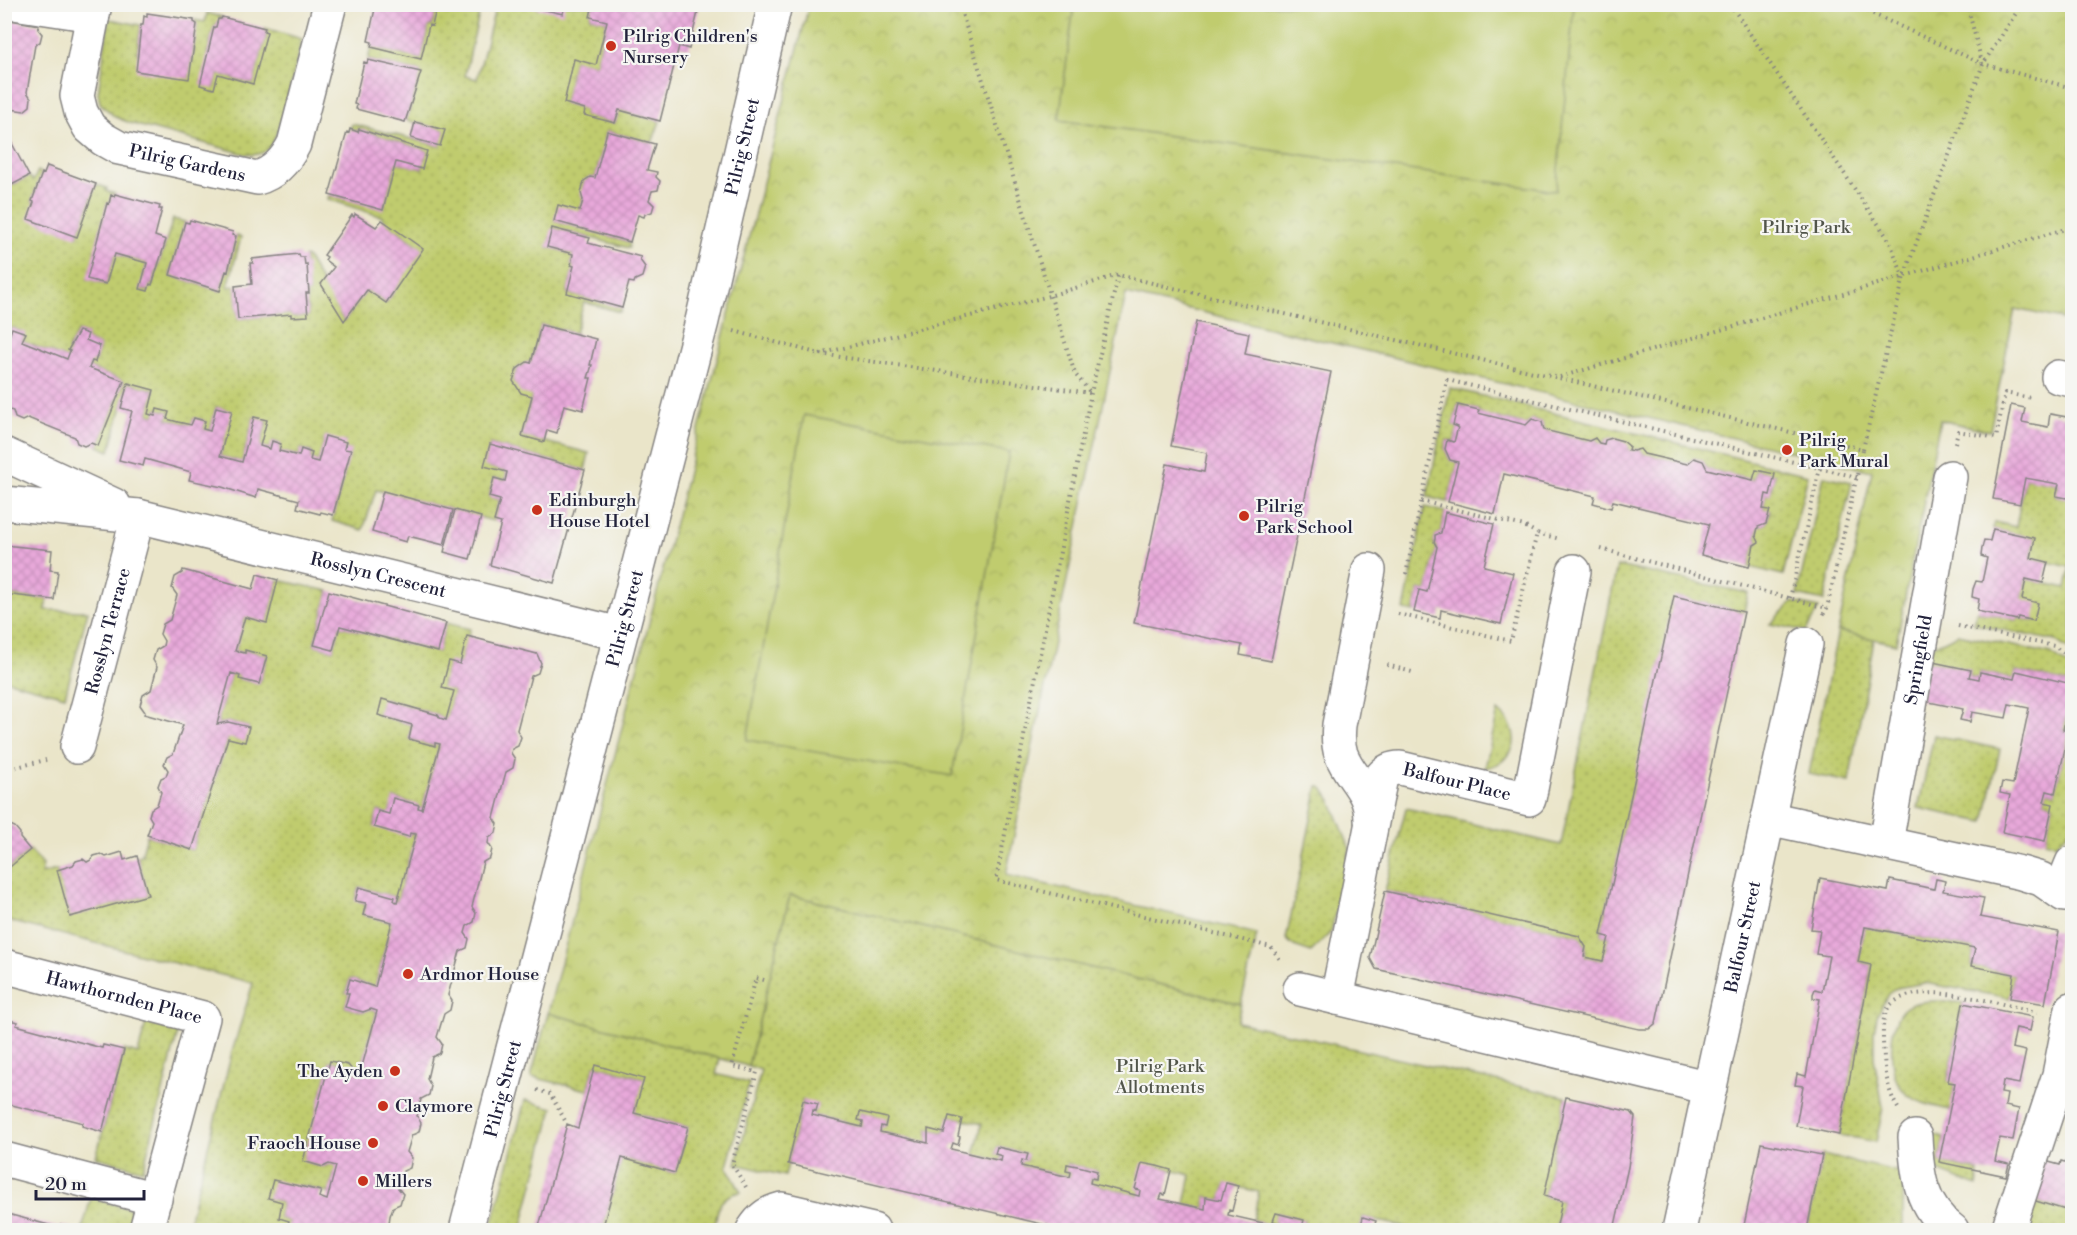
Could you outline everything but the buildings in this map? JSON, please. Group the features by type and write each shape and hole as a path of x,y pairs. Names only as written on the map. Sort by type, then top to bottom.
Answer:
{"street":[{"path":"20,4 94,10"},
{"name":"Pilrig Gardens","path":"94,10 77,96 81,112 89,127 103,139 119,148 256,178 273,171 288,156 294,144 330,4"},
{"name":"Pilrig Street","path":"466,1230 702,321 775,4"},
{"name":"Rosslyn Crescent","path":"4,454 138,516"},
{"name":"Springfield","path":"1886,843 1950,477"},
{"name":"Rosslyn Crescent","path":"4,503 138,516 620,634"},
{"name":"Rosslyn Terrace","path":"77,747 138,516"},
{"name":"Balfour Place","path":"1337,998 1381,777 1396,768 1529,799 1576,557"},
{"path":"1369,570 1338,739 1346,766 1363,788 1368,801 1371,828"},
{"name":"Balfour Street","path":"1679,1230 1806,644"},
{"path":"1768,818 2021,873 2041,879 2068,900"},
{"path":"2068,900 2065,880 2073,863"},
{"name":"Hawthornden Place","path":"4,966 203,1018 146,1230"},
{"path":"1300,989 1710,1088"},
{"path":"2008,1230 2066,1077 2072,1014"},
{"path":"1915,1137 1918,1178 1922,1193 1934,1214 1952,1230"},
{"path":"4,1159 155,1199"},
{"path":"759,1223 769,1212 782,1209 873,1230"}],"path":[{"path":"959,4 1075,375 1091,393"},
{"path":"1730,4 1889,240 1904,276"},
{"path":"1851,4 1983,64 2073,88"},
{"path":"1966,4 1983,64"},
{"path":"1806,644 1827,608 1904,276 1983,64 2022,4"},
{"path":"1560,378 2073,227"},
{"path":"820,354 1049,296 1118,275 1863,449"},
{"path":"1118,275 1091,393 996,880 1271,947 1300,989"},
{"path":"702,321 820,354 1091,393"},
{"path":"1950,477 1958,431 1996,438 2006,393 2052,403 2065,379"},
{"path":"1405,580 1447,380 1857,477"},
{"path":"1790,598 1820,468"},
{"path":"1421,501 1524,526 1576,557 1790,598 1827,608"},
{"path":"1398,614 1511,641 1537,533"},
{"path":"1396,624 1400,603"},
{"path":"1925,620 2054,646 2073,659"},
{"path":"1389,655 1387,665 1412,672"},
{"path":"4,770 39,764 77,747"},
{"path":"759,1223 732,1164 757,1072 732,1066 756,978 768,981"},
{"path":"1915,1137 1911,1126 1892,1098 1883,1054 1885,1017 1888,1008 1895,1001 1922,992 1944,992 2072,1014"},
{"path":"505,1081 550,1094 567,1125"}],"green space":[{"path":"419,5 481,5 465,76 477,79 496,5 593,5 590,17 607,21 596,65 574,60 564,103 585,109 584,115 615,123 619,110 660,121 652,143 607,131 595,178 590,177 583,185 583,202 580,211 555,221 630,242 629,248 553,228 548,247 573,254 571,265 574,266 567,293 622,308 620,312 584,302 575,333 541,325 531,363 527,362 517,369 513,381 532,396 522,436 589,453 585,470 490,444 485,466 507,472 505,481 494,478 489,497 500,500 494,521 376,490 363,530 332,521 350,451 325,437 318,462 310,460 312,452 301,449 299,456 279,451 281,444 273,441 270,449 260,446 267,421 254,417 242,462 220,456 231,411 216,407 210,431 203,429 205,421 194,418 191,425 167,419 169,412 157,409 155,416 148,414 154,390 128,383 110,451 98,446 124,381 89,368 92,361 95,362 100,346 86,340 87,334 78,331 68,349 70,351 67,359 22,341 25,333 12,328 9,336 5,334 5,309 9,295 4,293 5,189 29,176 33,181 38,171 42,173 32,201 77,237 96,184 115,194 107,204 88,279 106,284 115,254 147,263 141,289 148,291 150,284 152,285 173,219 185,222 170,275 220,291 226,271 228,272 236,236 241,237 228,287 235,286 238,319 291,314 292,317 308,316 306,293 309,293 304,257 307,257 344,321 367,290 386,303 422,248 382,220 383,217 328,199 329,195 383,209 396,162 422,169 427,151 359,129 358,132 350,129 352,124 440,146 444,130 406,120 421,72 368,60 371,47 421,59 429,25 432,26 436,9"},
{"name":"Pilrig Park","path":"809,5 2072,5 2072,321 2015,309 1990,431 1940,420 1896,644 1838,631 1872,471 1126,294 1006,875 1257,934 1241,1004 790,895 748,1066 548,1013"},
{"path":"1074,5 1574,5 1556,191 1059,120"},
{"path":"207,13 222,17 214,27 207,55 214,89 218,74 253,84 267,32 264,31 265,28 302,39 277,132 267,150 262,153 245,154 133,124 115,117 100,103 98,93 109,19 141,25 137,53 189,78 197,24 194,20 205,22"},
{"path":"1450,388 1808,475 1783,575 1749,567 1754,545 1759,542 1756,536 1758,527 1766,524 1770,511 1763,509 1766,494 1770,494 1775,474 1756,470 1753,480 1707,469 1703,461 1694,458 1687,464 1644,454 1640,449 1628,450 1628,446 1617,439 1605,440 1604,444 1599,443 1595,438 1589,441 1544,430 1542,422 1532,419 1526,425 1478,413 1479,410 1458,405 1453,425 1458,427 1454,442 1447,440 1445,449 1450,460 1458,462 1448,502 1427,497"},
{"path":"804,415 1009,452 952,776 747,740"},
{"path":"1824,476 1852,482 1824,601 1797,595"},
{"path":"2025,478 2059,484 2056,496 2072,499 2072,652 2056,641 1974,624 1977,611 2017,620 2018,617 2034,621 2022,599 2026,579 2066,588 2070,567 2031,558 2035,538 1993,529 1994,522 2016,527"},
{"path":"1425,507 1445,512 1441,533 1436,535 1434,542 1437,547 1427,592 1419,590 1414,612 1404,610"},
{"path":"1617,566 1748,593 1744,612 1675,597 1601,935 1609,937 1603,961 1584,957 1586,947 1579,936 1385,891 1406,808 1561,845"},
{"path":"278,580 329,591 314,645 333,650 340,626 438,652 446,623 470,629 460,664 449,662 442,687 454,691 446,720 438,715 383,699 378,715 412,725 409,739 434,746 435,743 440,744 422,809 418,808 418,805 394,798 389,814 378,811 374,826 409,836 410,833 416,834 397,902 394,901 395,897 359,887 355,900 366,903 363,915 392,922 375,987 350,979 346,992 349,993 345,1007 363,1012 371,1009 377,1011 360,1074 347,1065 330,1061 304,1161 323,1167 329,1164 336,1166 329,1193 301,1185 268,1198 282,1202 279,1218 289,1221 286,1230 187,1230 232,1052 253,983 5,920 4,872 30,850 43,865 41,874 57,870 70,916 148,895 137,856 143,855 147,835 192,850 228,738 248,727 228,722 217,724 231,673 240,676 239,679 259,684 267,656 246,650 245,653 235,651 245,617 267,622"},
{"path":"4,595 47,599 46,610 88,611 65,696 5,680"},
{"path":"1792,602 1819,608 1806,631 1770,624"},
{"path":"1838,631 1874,639 1849,782 1809,774"},
{"path":"1958,634 2051,654 2072,669 2072,684 2016,671 2014,679 1980,672 1979,679 1969,677 1970,670 1928,661 1931,647"},
{"path":"1498,711 1512,728 1514,745 1505,759 1485,768"},
{"path":"2066,716 2072,718 2072,828 2056,844 2045,841 2053,804 2044,802 2047,791 2055,793 2069,731 2063,730"},
{"path":"1934,735 2000,749 1984,822 1918,808"},
{"path":"1318,786 1323,788 1331,800 1350,849 1331,932 1311,952 1294,946 1286,939"},
{"name":"Pilrig Park Allotments","path":"790,894 1241,1004 1237,1022 1566,1097 1544,1196 1562,1201 1556,1230 1416,1230 1363,1217 1360,1230 1298,1230 1299,1227 1303,1228 1304,1220 1276,1213 1274,1221 1276,1226 1253,1221 1259,1192 1226,1184 1221,1200 1206,1197 1205,1209 1185,1204 1191,1175 1157,1166 1140,1190 1139,1196 1090,1183 1091,1178 1096,1179 1097,1171 1067,1164 1066,1171 1071,1172 1070,1177 1021,1166 1022,1160 1026,1161 1027,1154 997,1147 996,1154 1002,1156 1001,1161 974,1155 982,1124 950,1116 944,1133 928,1129 928,1143 880,1132 881,1126 885,1127 887,1119 861,1112 858,1120 863,1121 862,1127 812,1115 813,1110 816,1111 803,1100 785,1176 736,1164 761,1070 748,1066"},
{"path":"1865,927 1975,948 1971,966 2014,974 2010,998 1924,983 1897,988 1888,994 1877,1016 1874,1032 1874,1058 1883,1107 1876,1142 1839,1135 1871,965 1858,962"},
{"path":"1919,1002 1963,1003 1948,1081 1955,1083 1950,1110 1919,1101 1903,1091 1898,1084 1892,1061 1893,1036 1899,1014 1909,1005"},
{"path":"548,1013 720,1058 716,1074 749,1083 727,1167 741,1192 723,1200 718,1210 714,1230 602,1230 622,1158 675,1173 688,1127 634,1113 643,1078 595,1065 588,1090 531,1077"},
{"path":"146,1023 178,1032 143,1170 96,1157 124,1050 138,1054"},
{"path":"525,1100 553,1108 521,1230 491,1230"},
{"path":"1930,1133 1944,1137 1939,1162 1979,1171 1977,1186 1937,1171 1930,1160"},
{"path":"1822,1155 1911,1174 1903,1195 1903,1230 1807,1230"},
{"path":"91,1198 132,1209 127,1230 82,1230"},
{"path":"2029,1199 2072,1212 2072,1230 2020,1230"}],"place":[{"name":"Pilrig Children's Nursery","path":"611,46"},
{"name":"Pilrig Park Mural","path":"1787,450"},
{"name":"Edinburgh House Hotel","path":"537,510"},
{"name":"Pilrig Park School","path":"1244,516"},
{"name":"Ardmor House","path":"408,974"},
{"name":"The Ayden","path":"395,1071"},
{"name":"Claymore","path":"383,1106"},
{"name":"Fraoch House","path":"373,1143"},
{"name":"Millers","path":"363,1181"}]}
